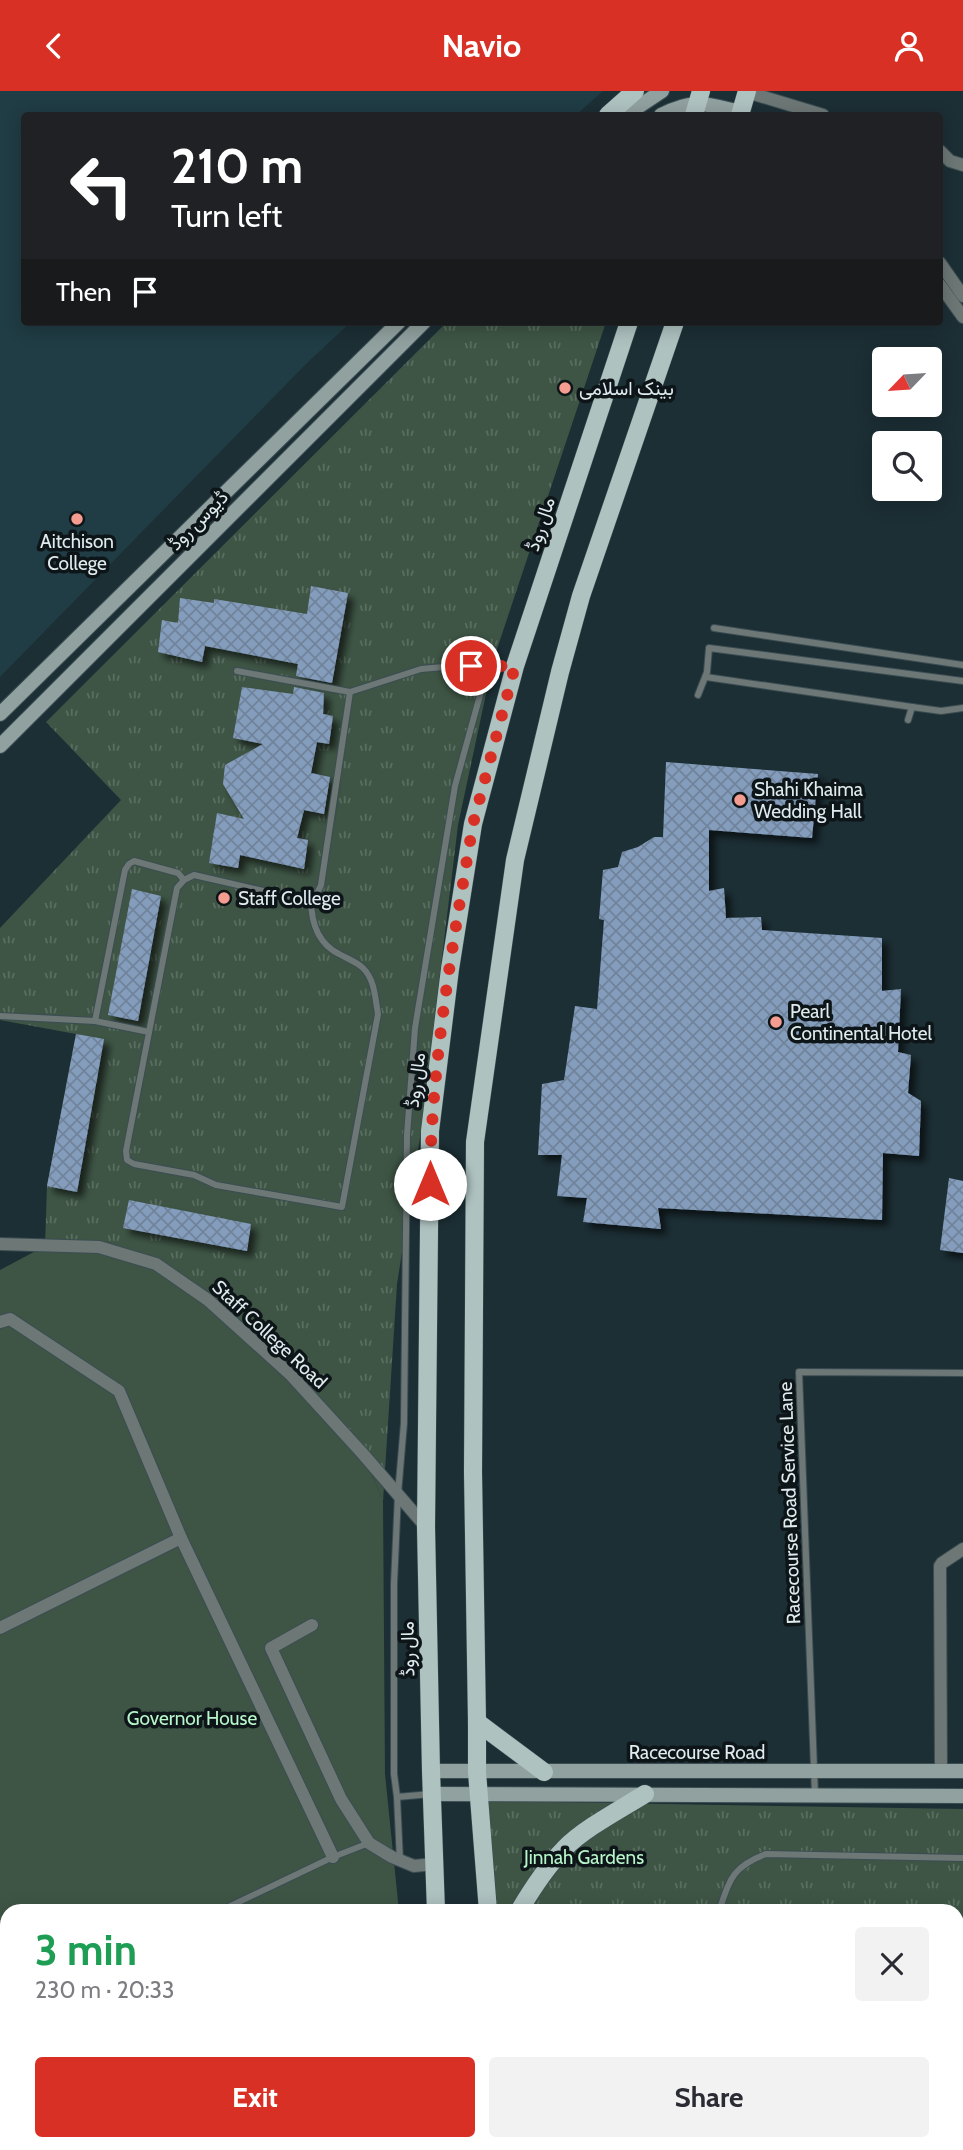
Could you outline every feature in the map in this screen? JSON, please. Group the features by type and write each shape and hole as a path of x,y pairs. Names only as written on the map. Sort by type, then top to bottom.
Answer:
{"main road":[{"path":"611,112 635,91"},
{"path":"630,112 662,91"},
{"path":"745,112 746,91"},
{"path":"666,112 678,106 697,103 736,112"},
{"name":"ڈیوس روڈ","path":"0,715 395,326"},
{"name":"ڈیوس روڈ","path":"0,746 420,326"},
{"name":"مال روڈ","path":"436,1904 430,1771 426,1527 430,1131 450,969 473,824 515,666 628,326"},
{"path":"488,1904 477,1722 473,1303 475,1142 515,860 560,672 581,596 674,326"},
{"path":"477,1722 544,1772"},
{"name":"Racecourse Road","path":"430,1771 963,1771"},
{"path":"431,1794 963,1796"},
{"path":"523,1904 565,1847 645,1794"}],"street":[{"path":"746,91 813,112"},
{"path":"945,162 963,165"},
{"path":"943,267 963,296"},
{"path":"943,289 963,317"},
{"name":"Staff College Road","path":"0,1244 99,1247 156,1263 208,1300 290,1374 426,1527"},
{"path":"0,1322 10,1319 119,1391 181,1538 333,1857"},
{"path":"0,1628 181,1538"},
{"path":"941,1770 940,1566 963,1549"},
{"path":"312,1625 271,1648 341,1798 369,1843 414,1867 433,1864"}],"lane":[{"path":"714,628 963,665"},
{"path":"698,695 706,677 709,648 963,681"},
{"path":"400,1860 394,1774 394,1584 404,1423 407,1135 415,1028 455,786 488,666"},
{"path":"237,671 350,692 422,669 515,666"},
{"path":"706,677 942,711 963,708"},
{"path":"311,899 311,918 316,933 332,951 362,967 373,984 378,1014 342,1207 216,1185 194,1175 134,1164 127,1160 126,1151 177,888 184,880 194,875 303,900 318,894 350,692"},
{"path":"908,720 912,707"},
{"path":"95,1021 128,864 134,861 178,873 184,880"},
{"path":"0,1016 95,1021 149,1032"},
{"name":"Racecourse Road Service Lane","path":"815,1795 799,1372 963,1373"},
{"path":"397,1797 431,1794"},
{"path":"235,1904 333,1857 369,1843"},
{"path":"722,1904 735,1871 747,1861 766,1854 963,1858"}],"shaded area":[{"name":"Aitchison College","path":"0,91 603,91 579,112 21,112 21,326 347,326 308,362 0,677"}],"green space":[{"name":"Staff College","path":"443,326 605,326 493,661 458,825 421,1131 397,1284 383,1501 363,1454 45,1246 47,1186 76,1034 0,1020 0,928 121,800 46,722"},
{"name":"Governor House","path":"45,1246 99,1247 156,1264 208,1300 363,1454 383,1501 385,1774 398,1904 0,1904 0,1270"},
{"name":"Jinnah Gardens","path":"486,1801 963,1809 963,1904 492,1904"}],"building":[{"path":"311,586 348,593 332,683 296,676 298,664 205,646 202,662 158,652 162,620 178,623 180,598 214,603 214,599 307,614"},
{"path":"242,687 293,694 294,687 324,693 323,714 333,716 329,744 317,742 311,773 330,777 324,814 304,810 297,838 308,840 304,869 240,855 238,868 209,863 217,813 244,819 223,784 225,765 263,744 233,738"},
{"name":"Pearl Continental Hotel","path":"666,762 818,774 812,838 709,830 709,891 724,888 726,918 761,917 762,930 882,938 882,991 901,989 898,1052 911,1055 908,1093 921,1101 919,1156 883,1153 882,1220 658,1208 661,1229 583,1222 587,1198 557,1196 562,1155 538,1155 542,1084 564,1080 575,1006 597,1009 604,920 599,919 603,870 618,867 622,852 638,847 654,837 663,837"},
{"path":"132,889 161,896 138,1021 108,1015"},
{"path":"76,1034 104,1039 77,1192 47,1186"},
{"path":"949,1178 963,1181 963,1253 940,1250"},
{"path":"129,1200 251,1224 247,1251 123,1228"}],"place":[{"name":"بینک اسلامی","path":"565,388"},
{"name":"Aitchison College","path":"77,519"},
{"name":"Shahi Khaima Wedding Hall","path":"740,800"},
{"name":"Staff College","path":"224,898"},
{"name":"Pearl Continental Hotel","path":"776,1022"}],"route":[{"path":"430,1184 430,1131 450,969 469,848 515,666 471,666"}]}
